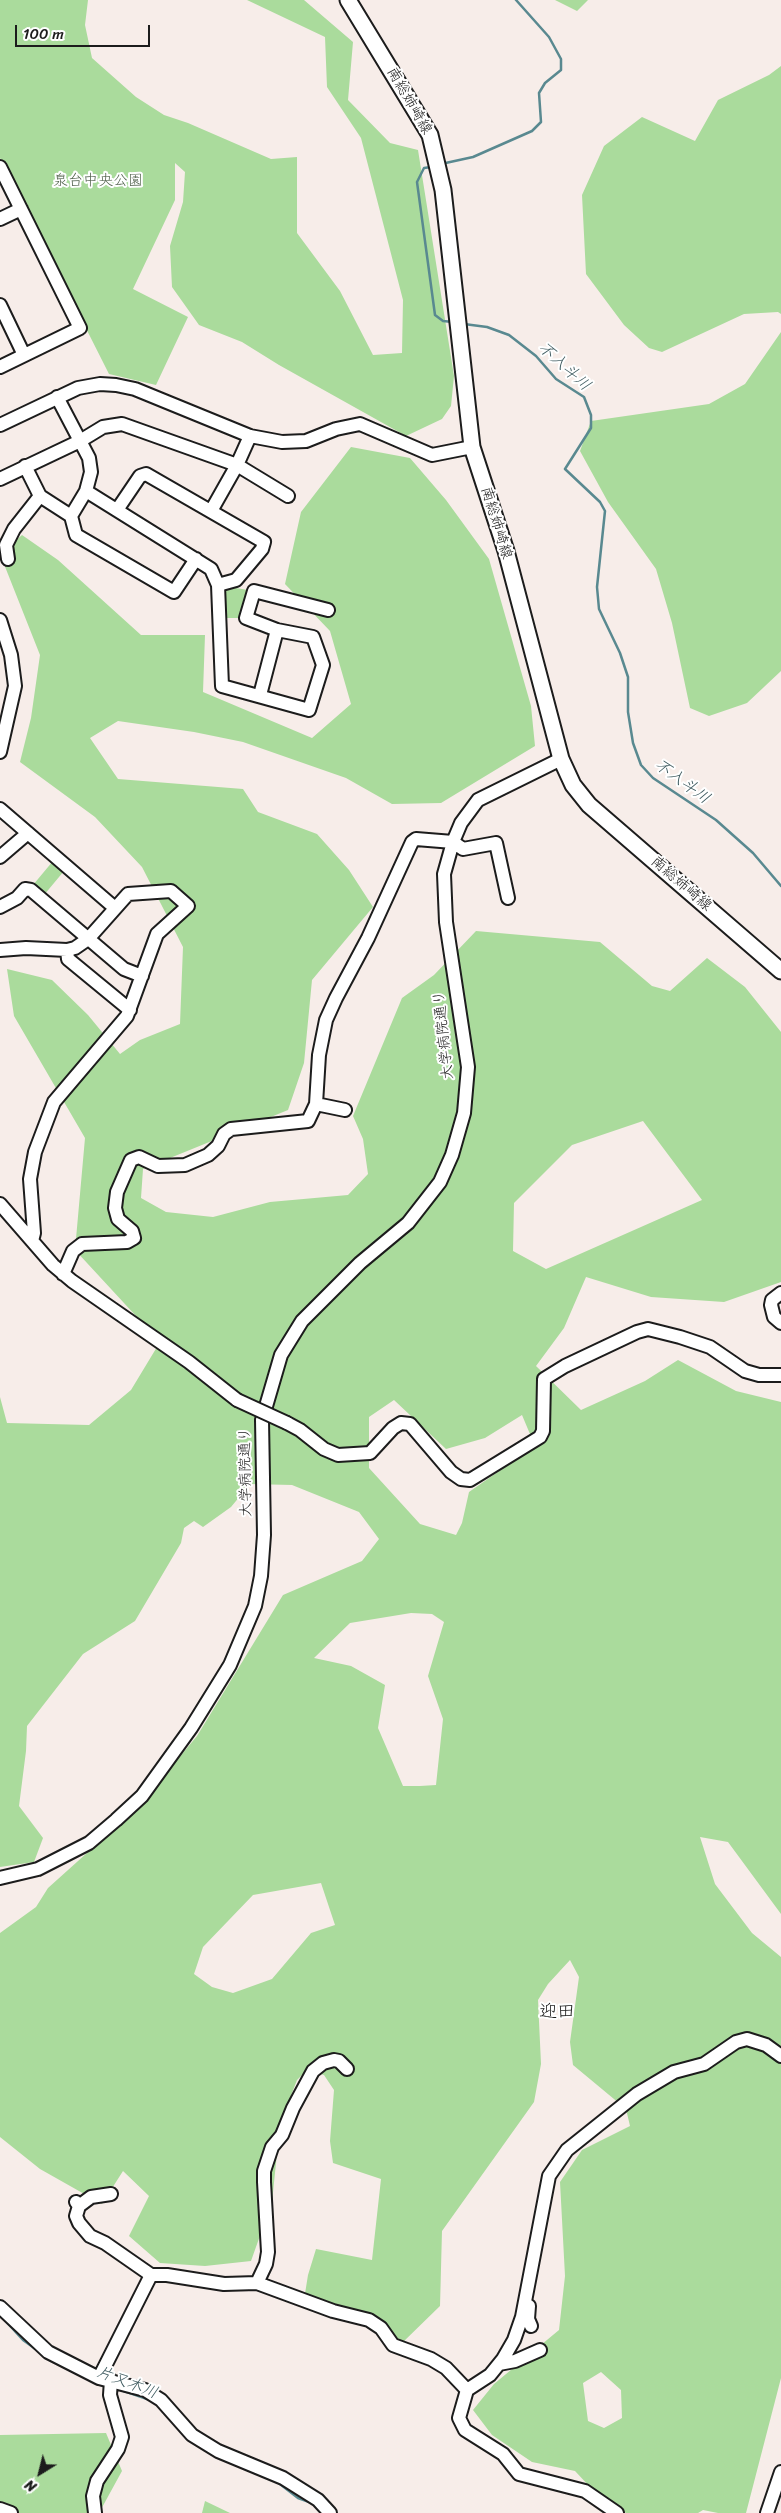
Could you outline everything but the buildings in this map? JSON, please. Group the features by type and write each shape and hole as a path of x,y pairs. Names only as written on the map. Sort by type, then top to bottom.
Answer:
{"main road":[{"name":"南総姉崎線","path":"348,0 430,135 443,190 472,447 506,551 561,759 573,786 589,805 781,972"}],"street":[{"path":"0,167 80,328 0,367"},
{"path":"0,219 21,209"},
{"path":"0,305 24,355"},
{"path":"0,425 78,388 100,384 116,385 144,392 250,436 282,442 306,441 336,429 360,424 432,456 472,447"},
{"path":"57,397 89,458 91,472 86,491 71,516"},
{"path":"0,479 80,441 103,427 129,425 237,465 288,496"},
{"path":"211,511 237,465 250,436"},
{"path":"25,466 40,496 71,516 76,535 174,592 196,558"},
{"path":"117,510 140,476 146,474 264,542 262,549 236,580 218,585"},
{"path":"86,491 211,569 218,585 222,686 309,710 323,665 313,637 277,630 246,618 254,591 328,610"},
{"path":"8,559 6,545 14,529 40,496"},
{"path":"0,620 11,655 15,686 0,752"},
{"path":"260,695 277,630"},
{"name":"大学病院通り","path":"0,1878 38,1869 89,1843 142,1796 192,1728 230,1665 255,1606 261,1576 264,1535 262,1420 281,1355 302,1321 360,1263 408,1223 440,1182 452,1155 464,1113 468,1067 446,922 444,874 453,842 461,823 478,800 561,759"},
{"path":"0,809 115,908"},
{"path":"0,857 28,833"},
{"path":"63,1274 73,1251 82,1244 127,1242 134,1238 132,1231 118,1219 115,1208 117,1192 131,1160 139,1158 158,1166 175,1167 196,1162 215,1150 227,1131 231,1129 308,1121 316,1104 319,1055 326,1020 368,938 408,846 416,839 453,842 463,849 496,843 508,898"},
{"path":"0,907 17,898 25,889 31,890 124,969 142,976"},
{"path":"0,950 26,948 67,950 88,939 128,894 172,891 188,906 157,934 130,1010 61,1093 51,1110 35,1152 30,1179 34,1233 32,1241"},
{"path":"67,950 68,959 130,1010"},
{"path":"316,1104 345,1110"},
{"path":"0,1204 63,1274 189,1362 237,1400 287,1423 324,1449 338,1455 370,1453 393,1428 402,1423 410,1424 451,1472 461,1479 470,1480 540,1437 543,1431 544,1378 637,1332 648,1329 710,1347 746,1371 759,1375 781,1376"},
{"path":"781,1293 772,1300 771,1305 774,1317 781,1323"},
{"path":"617,2513 586,2491 520,2474 503,2454 465,2430 459,2418 466,2390 490,2376 514,2340 526,2294 550,2176 566,2150 637,2094 674,2072 704,2064 736,2042 747,2039 757,2042 766,2045 781,2056"},
{"path":"257,2283 266,2264 268,2252 264,2171 272,2147 282,2136 293,2108 313,2071 323,2063 334,2060 339,2061 347,2069"},
{"path":"111,2194 91,2197 78,2204 76,2216 90,2236 105,2243 151,2276 167,2275 224,2284 257,2283 333,2311 376,2323 393,2345 431,2359 446,2368 466,2390"},
{"path":"94,2513 93,2496 97,2481 118,2449 122,2437 114,2420 108,2383 151,2276"},
{"path":"526,2294 529,2304 528,2320 531,2326"},
{"path":"0,2307 48,2352 108,2383 145,2390 162,2400 192,2435 218,2451 283,2478 318,2500 330,2513"},
{"path":"499,2364 515,2361 540,2350"},
{"path":"767,2513 781,2472"},
{"path":"0,2509 11,2513"}],"green space":[{"name":"泉台中央公園","path":"0,0 88,0 85,25 92,58 136,97 164,115 188,123 271,159 297,157 297,233 340,291 373,355 402,353 403,300 361,138 327,87 325,37 247,0 304,0 353,42 348,100 390,143 418,150 454,376 451,406 442,419 406,436 279,365 242,342 199,325 172,287 170,246 183,202 185,172 175,163 175,200 133,289 188,317 156,385 109,374 0,158"},
{"path":"555,0 588,0 577,11"},
{"path":"781,66 781,314 778,312 744,314 662,352 649,348 624,325 586,274 582,195 604,146 642,117 695,141 718,100 769,75"},
{"path":"781,332 781,671 747,703 709,716 690,708 672,623 656,569 608,502 580,451 591,421 709,404 745,384"},
{"path":"351,447 410,458 446,500 489,559 531,706 535,746 441,803 392,804 346,778 243,742 194,732 118,721 90,738 118,779 243,789 258,812 317,834 349,870 373,907 312,980 304,1063 288,1110 143,1169 141,1198 166,1212 213,1217 270,1202 348,1195 368,1174 363,1139 353,1116 402,998 434,975 476,931 600,942 652,986 670,991 707,958 745,987 781,1032 781,1282 724,1302 651,1297 586,1277 564,1328 536,1366 581,1410 645,1381 678,1360 736,1391 781,1402 781,1914 728,1842 700,1837 715,1884 752,1933 781,1957 781,2378 746,2513 718,2513 703,2510 698,2513 626,2513 590,2487 575,2471 532,2462 492,2435 473,2410 494,2384 559,2330 565,2276 560,2182 582,2150 630,2126 626,2109 573,2065 570,2042 579,1977 570,1960 548,1984 538,2000 541,2064 534,2102 442,2231 440,2306 400,2345 387,2332 303,2306 308,2275 316,2249 372,2260 381,2179 333,2163 330,2141 334,2090 324,2075 307,2070 297,2080 280,2124 272,2202 251,2261 205,2266 160,2263 129,2236 149,2196 123,2171 102,2204 40,2169 0,2137 0,1933 36,1907 48,1888 137,1808 197,1736 283,1595 362,1561 379,1539 359,1512 292,1485 250,1484 231,1507 203,1527 194,1521 184,1528 181,1543 135,1621 83,1654 27,1726 19,1806 43,1838 34,1862 0,1867 0,1397 7,1423 89,1425 131,1390 160,1342 75,1250 85,1138 14,1016 7,969 52,980 88,1015 120,1054 140,1040 180,1024 183,947 142,867 95,817 20,762 31,718 40,655 0,554 22,535 58,560 141,635 205,635 203,692 312,738 351,704 330,631 285,584 301,512","holes":["643,1121 702,1200 546,1269 513,1251 514,1203 572,1145","394,1400 446,1449 485,1438 522,1415 535,1446 469,1492 462,1523 456,1535 420,1524 369,1468 369,1417","411,1613 432,1614 444,1622 428,1676 443,1719 436,1785 403,1786 378,1728 385,1685 351,1666 314,1658 350,1623","321,1883 335,1925 311,1933 272,1979 233,1993 212,1987 194,1974 203,1947 253,1895","601,2372 621,2390 622,2418 604,2428 588,2421 583,2383"]},
{"path":"218,585 254,591 246,618 220,618"},
{"path":"53,861 64,871 44,895 33,885"},
{"path":"106,2433 122,2471 99,2513 0,2513 0,2435"},
{"path":"205,2501 230,2513 202,2513"}],"waterway":[{"name":"不入斗川","path":"441,164 473,157 532,131 541,122 539,93 545,83 561,70 561,59 549,37 516,0"},
{"name":"不入斗川","path":"431,167 424,168 417,182 435,315 443,321 453,322"},
{"name":"不入斗川","path":"464,324 487,327 509,335 536,356 556,379 584,397 591,415 591,428 565,469 600,502 605,511 597,587 599,609 620,653 628,677 628,712 633,743 641,765 653,778 716,820 753,853 781,886"},
{"name":"片又木川","path":"0,2315 23,2340 41,2353"},
{"name":"片又木川","path":"72,2371 93,2382"},
{"name":"片又木川","path":"118,2389 153,2401"},
{"name":"片又木川","path":"187,2438 214,2455"},
{"name":"片又木川","path":"276,2481 298,2498 312,2503"}],"district":[{"name":"迎田","path":"557,2012"}]}
